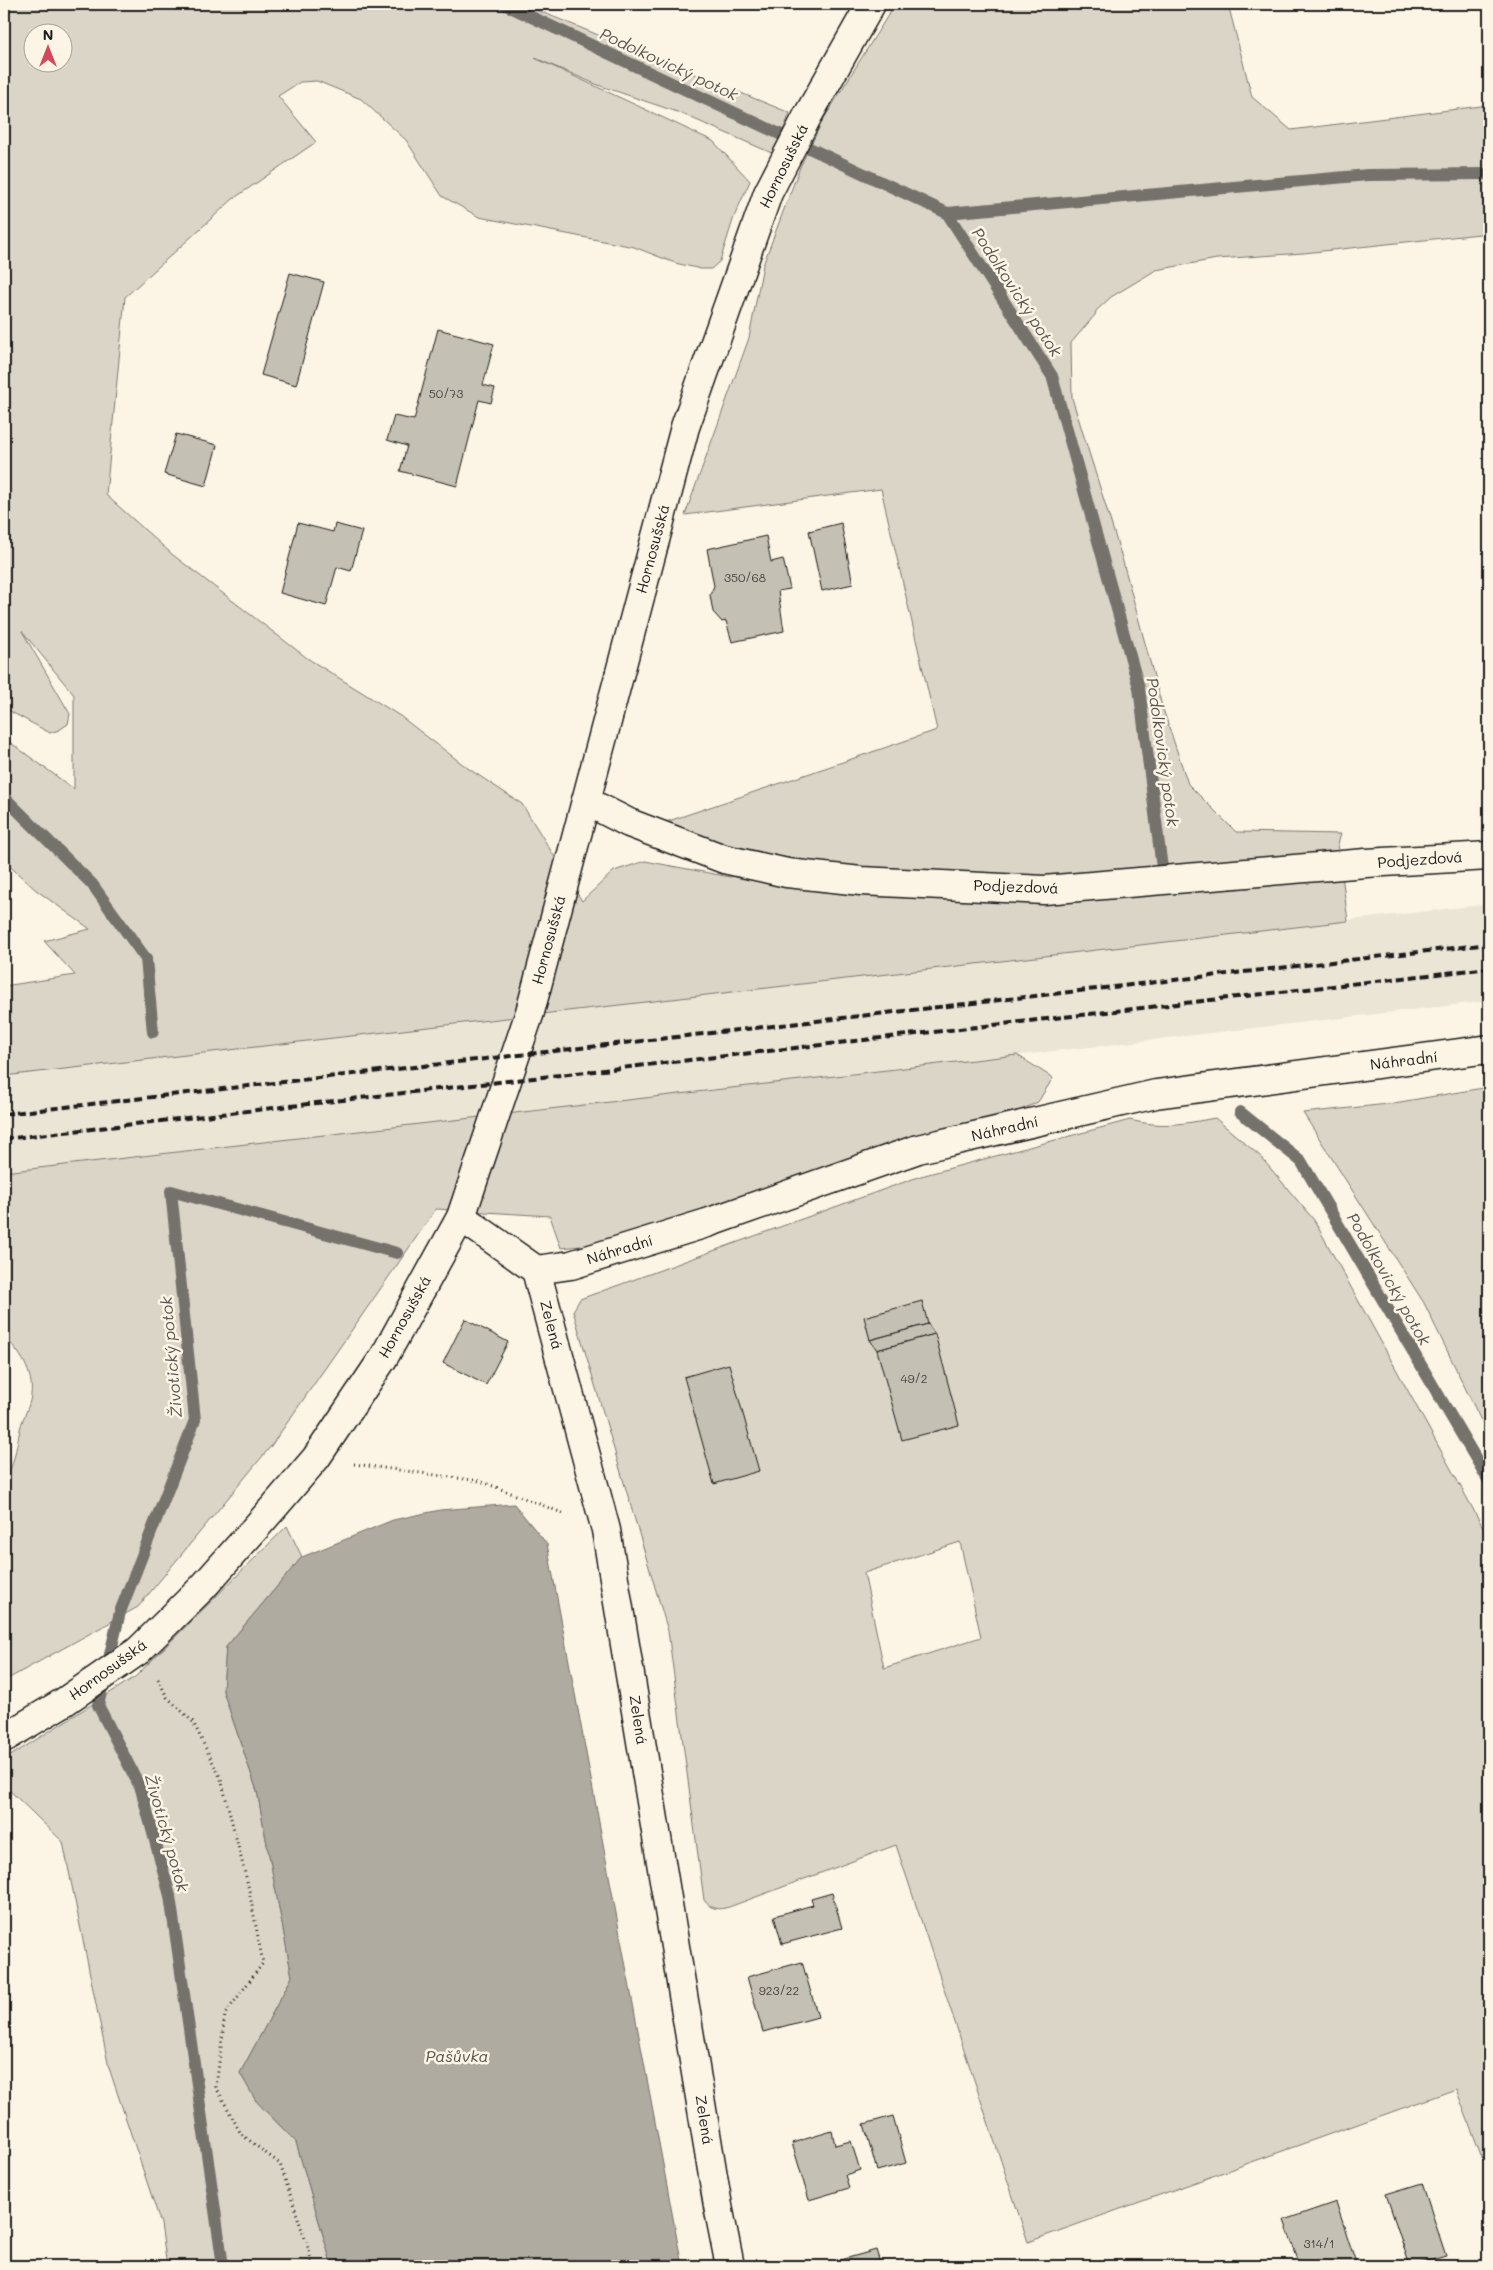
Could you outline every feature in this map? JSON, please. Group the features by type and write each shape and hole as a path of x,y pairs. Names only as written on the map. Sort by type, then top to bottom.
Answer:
{"street":[{"name":"Hornosušská","path":"4,1738 64,1702 140,1649 203,1587 316,1458 384,1357 461,1217 530,1012 686,427 768,193 807,117 871,4"},
{"name":"Podjezdová","path":"586,801 629,823 724,859 787,873 861,881 1044,890 1489,856"},
{"name":"Náhradní","path":"536,1270 571,1265 707,1223 918,1149 1146,1096 1489,1049"},
{"path":"461,1217 536,1270"},
{"name":"Zelená","path":"536,1270 606,1530 718,2206 730,2266"}],"path":[{"path":"316,1458 480,1481 606,1530"},
{"path":"140,1649 167,1697 193,1722 221,1778 248,1885 263,1963 225,2014 216,2087 241,2134 280,2164 309,2251 312,2266"}],"shaded area":[{"path":"4,4 522,4 790,113 774,154 680,113 598,85 535,58 713,141 750,181 734,217 720,261 711,269 701,269 675,263 634,247 479,217 442,196 406,140 361,99 317,81 300,82 278,96 316,142 233,199 125,297 106,495 173,555 307,658 400,716 469,769 522,804 582,901 614,871 645,861 730,877 801,859 768,856 654,826 937,730 881,489 685,515 749,338 763,265 800,167 823,120 895,4 1228,4 1252,97 1291,130 1489,105 1489,233 1304,253 1217,259 1156,270 1111,297 1096,311 1095,315 1071,343 1072,398 1122,558 1162,706 1188,784 1236,832 1341,834 1338,844 1348,921 4,1076 4,986 75,975 44,941 90,929 36,890 4,861 4,738 74,789 74,695 22,631 70,714 68,724 50,733 4,708"},
{"path":"1489,904 1489,1001 4,1172 4,1076"},
{"path":"1017,1055 1053,1078 1038,1102 995,1122 611,1243 561,1248 550,1216 436,1209 271,1446 138,1607 4,1681 4,1484 14,1457 20,1429 30,1399 31,1387 25,1363 4,1337 4,1172"},
{"path":"1489,1087 1489,1437 1424,1303 1303,1113 1388,1104"},
{"path":"1215,1118 1260,1156 1314,1220 1489,1538 1489,2176 1456,2089 1028,2242 896,1845 729,1907 715,1908 709,1906 704,1900 668,1631 573,1311 580,1299 921,1176 1130,1120 1162,1124","holes":["960,1542 981,1637 884,1668 864,1573"]},
{"path":"287,1526 302,1557 226,1647 223,1691 257,1791 292,1977 240,2073 256,2101 296,2142 332,2266 167,2266 161,2224 109,2068 63,1842 4,1785 4,1760 135,1677"}],"water":[{"name":"Pašůvka","path":"514,1504 547,1544 682,2266 332,2266 296,2142 256,2101 240,2073 292,1977 257,1791 223,1691 226,1647 302,1557 393,1520 440,1510"}],"building":[{"path":"290,273 324,282 296,385 261,375"},
{"path":"438,329 494,344 483,385 495,388 491,403 479,400 457,486 400,471 407,446 387,440 394,416 414,420"},
{"path":"176,434 217,445 206,486 164,474"},
{"path":"298,523 333,532 335,524 362,531 351,571 337,567 326,606 280,593"},
{"path":"841,523 853,584 822,591 809,531"},
{"path":"766,536 771,562 783,559 790,589 778,591 784,631 732,642 726,621 722,622 713,612 710,595 714,586 707,549"},
{"path":"922,1301 928,1324 870,1340 864,1317"},
{"path":"465,1319 508,1342 486,1385 443,1363"},
{"path":"928,1324 935,1334 877,1350 870,1340"},
{"path":"935,1334 959,1425 902,1440 877,1350"},
{"path":"729,1364 759,1471 714,1484 684,1377"},
{"path":"832,1893 842,1928 782,1944 774,1916 813,1905 811,1899"},
{"path":"802,1962 818,2017 763,2032 747,1977"},
{"path":"893,2116 906,2163 877,2171 864,2124"},
{"path":"832,2131 835,2145 851,2141 860,2170 845,2175 849,2188 809,2200 792,2143"},
{"path":"1422,2183 1446,2256 1410,2266 1386,2194"},
{"path":"1336,2202 1357,2266 1300,2266 1284,2220"},
{"path":"876,2250 881,2266 828,2266 827,2264"}],"waterway":[{"name":"Podolkovický potok","path":"504,4 947,213 1052,376 1139,688 1162,868"},
{"path":"947,213 1368,175 1489,174"},
{"name":"Životický potok","path":"4,797 92,884 146,959 153,1032"},
{"name":"Podolkovický potok","path":"1240,1112 1301,1161 1489,1481"},
{"name":"Životický potok","path":"223,2266 170,1896 141,1789 98,1705 120,1612 195,1420 171,1191 397,1253"}],"railway":[{"path":"4,1114 1489,944"},
{"path":"4,1139 1489,968"}]}
